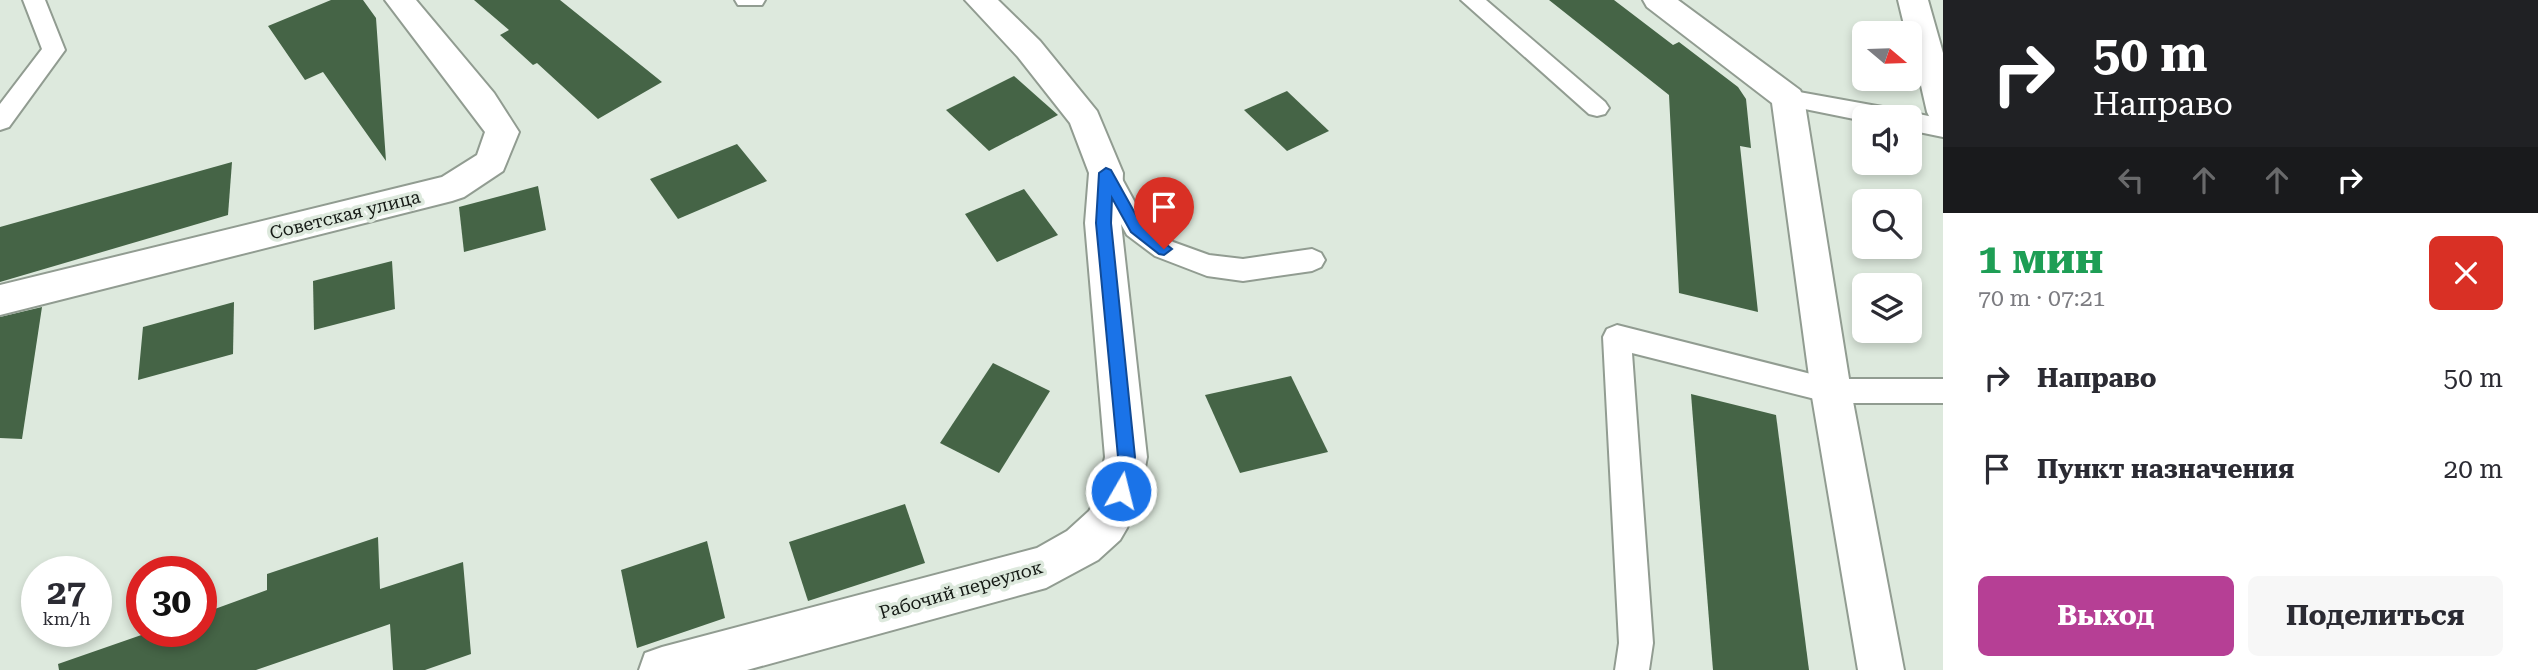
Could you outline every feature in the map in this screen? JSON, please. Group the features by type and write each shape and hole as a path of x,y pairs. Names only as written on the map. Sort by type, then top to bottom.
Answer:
{"street":[{"name":"Советская улица","path":"0,300 452,188 491,162 502,132 482,101 400,0"},
{"path":"980,0 1029,49 1085,119 1106,173"},
{"path":"1658,0 1788,98 1831,391 1881,670"},
{"path":"1913,0 1943,112"},
{"name":"Рабочий переулок","path":"662,670 1046,567 1083,546 1109,524 1121,491 1126,457 1104,223 1106,173"}],"lane":[{"path":"0,121 54,50 34,0"},
{"path":"746,0 754,0"},
{"path":"1472,0 1597,108"},
{"path":"1788,98 1852,110"},
{"path":"1922,124 1943,128"},
{"path":"1106,173 1136,228 1164,249 1207,265 1243,270 1312,260"},
{"path":"1632,670 1636,643 1617,337 1831,391 1943,391"}],"building":[{"path":"331,0 363,0 376,18 386,161 323,72 305,80 268,26"},
{"path":"474,0 560,0 662,82 598,119 537,63 533,65 500,35 509,30"},
{"path":"1549,0 1614,0 1673,45 1679,42 1738,87 1746,99 1751,148 1740,146 1758,312 1679,293 1669,95"},
{"path":"1014,76 1058,115 989,151 946,110"},
{"path":"1287,91 1329,131 1287,151 1244,110"},
{"path":"737,144 767,181 678,219 650,179"},
{"path":"232,162 228,215 0,282 0,227"},
{"path":"538,186 546,230 464,252 459,207"},
{"path":"1024,189 1058,235 997,262 965,214"},
{"path":"392,261 395,309 314,330 313,281"},
{"path":"234,302 233,354 138,380 143,327"},
{"path":"42,307 22,439 0,438 0,317"},
{"path":"993,363 1050,391 999,473 940,443"},
{"path":"1291,376 1328,452 1240,473 1205,395"},
{"path":"1691,394 1776,415 1809,670 1713,670"},
{"path":"905,504 925,563 808,601 789,542"},
{"path":"378,537 380,589 463,562 471,654 425,670 393,670 390,624 256,670 59,670 58,664 126,640 126,647 217,647 217,608 267,590 267,574"},
{"path":"707,541 725,618 637,648 621,570"}],"route":[{"path":"1121,491 1126,457 1104,223 1106,173 1136,228 1164,249"}]}
